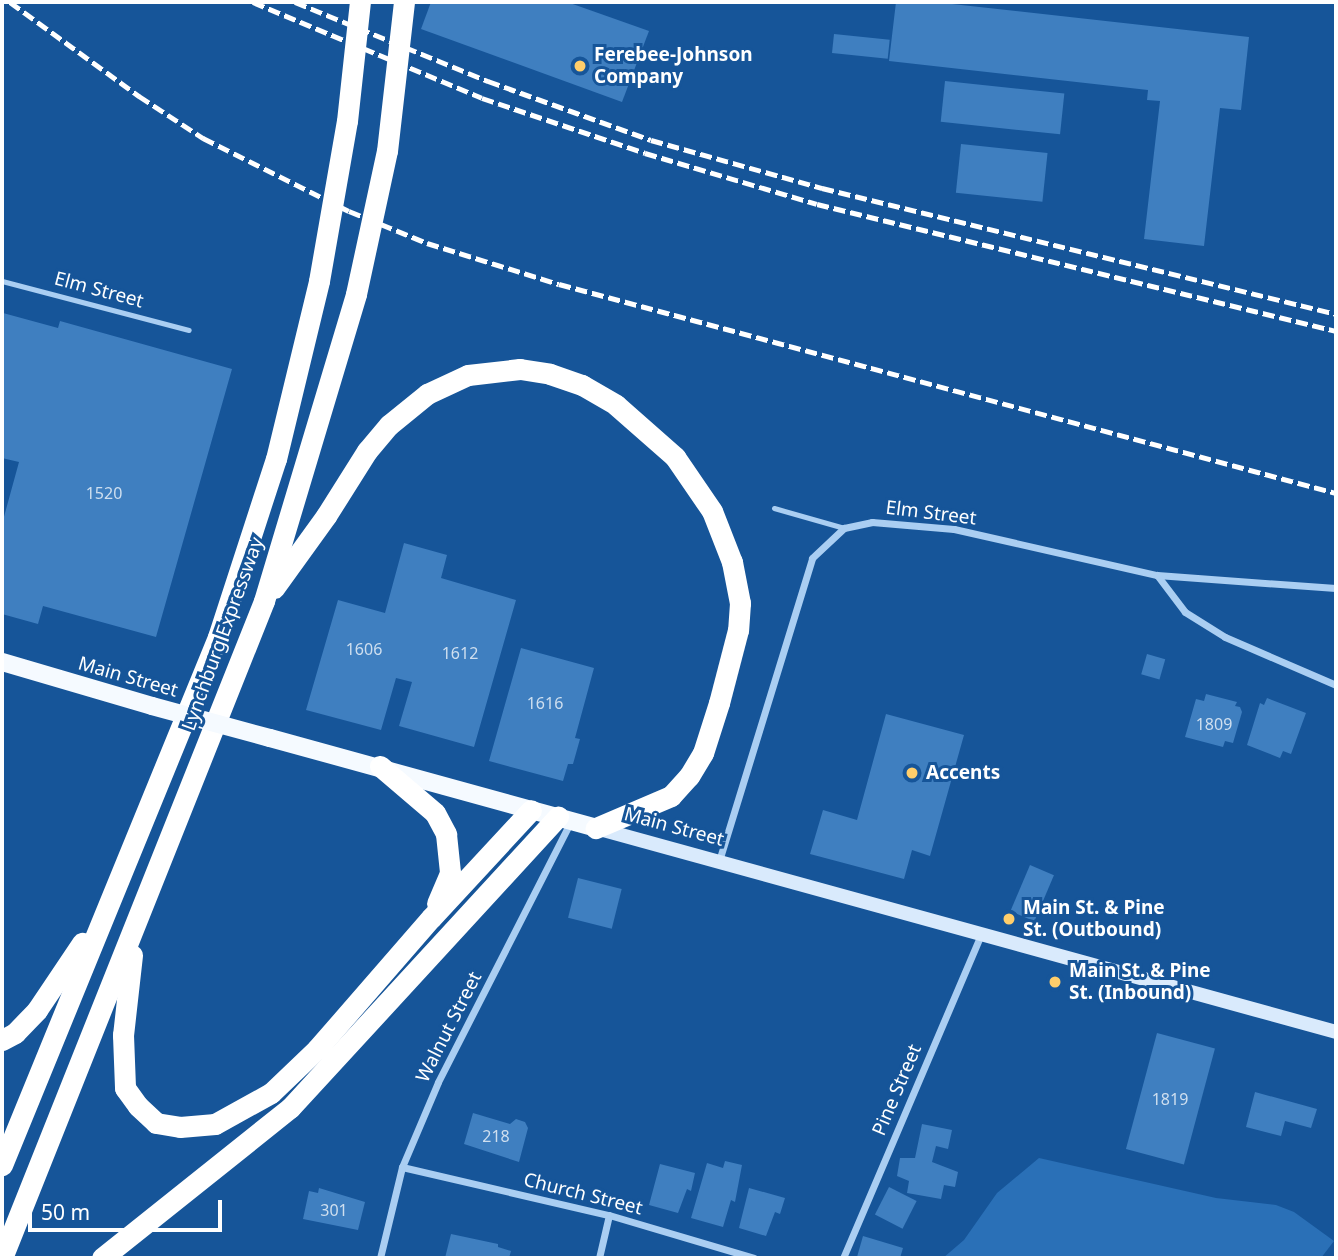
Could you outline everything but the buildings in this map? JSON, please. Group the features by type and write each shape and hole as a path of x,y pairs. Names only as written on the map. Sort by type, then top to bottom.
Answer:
{"highway":[{"name":"Lynchburg Expressway","path":"2,1165 218,637 276,460 319,281 347,121 360,2"},
{"name":"Lynchburg Expressway","path":"2,1258 264,601 356,294 387,151 404,2"},
{"path":"264,601 326,516 367,451 389,425 427,394 468,375 520,369 550,374 582,386 616,405 674,457 712,511 732,562 740,603 738,630 719,703 703,752 690,776 671,796 596,828"},
{"path":"380,766 435,813 446,834 450,873 430,918"},
{"path":"136,925 122,1035 125,1088 138,1106 156,1123 180,1127 215,1124 271,1093 317,1049 430,918 531,810"},
{"path":"102,1258 290,1108 565,819"},
{"path":"2,1041 15,1034 37,1010 107,906"}],"main road":[{"name":"Main Street","path":"2,662 152,706 380,766 1336,1032"}],"street":[{"name":"Elm Street","path":"844,528 872,522 954,529 1157,575 1336,588"},
{"path":"719,861 812,558 844,528"},
{"path":"1157,575 1185,612 1215,631 1336,685"},
{"name":"Walnut Street","path":"380,1258 402,1167 438,1082 565,819"},
{"name":"Pine Street","path":"843,1258 981,933"},
{"name":"Church Street","path":"402,1167 609,1215 754,1258"},
{"path":"599,1258 609,1215"}],"lane":[{"name":"Elm Street","path":"2,281 189,330"},
{"path":"774,508 844,528"}],"shaded area":[{"path":"1039,1158 1216,1198 1276,1205 1294,1212 1334,1241 1321,1258 943,1258 964,1240 997,1193"}],"railway":[{"path":"10,2 139,96 203,138 349,211 427,243 559,284 1336,493"},
{"path":"253,2 482,98 645,153 817,204 1336,331"},
{"path":"295,2 488,81 651,140 822,188 1336,314"}],"place":[{"name":"Ferebee-Johnson Company","path":"580,66"},
{"name":"Accents","path":"912,773"},
{"name":"Main St. & Pine St. (Outbound)","path":"1009,919"},
{"name":"Main St. & Pine St. (Inbound)","path":"1055,982"}]}
